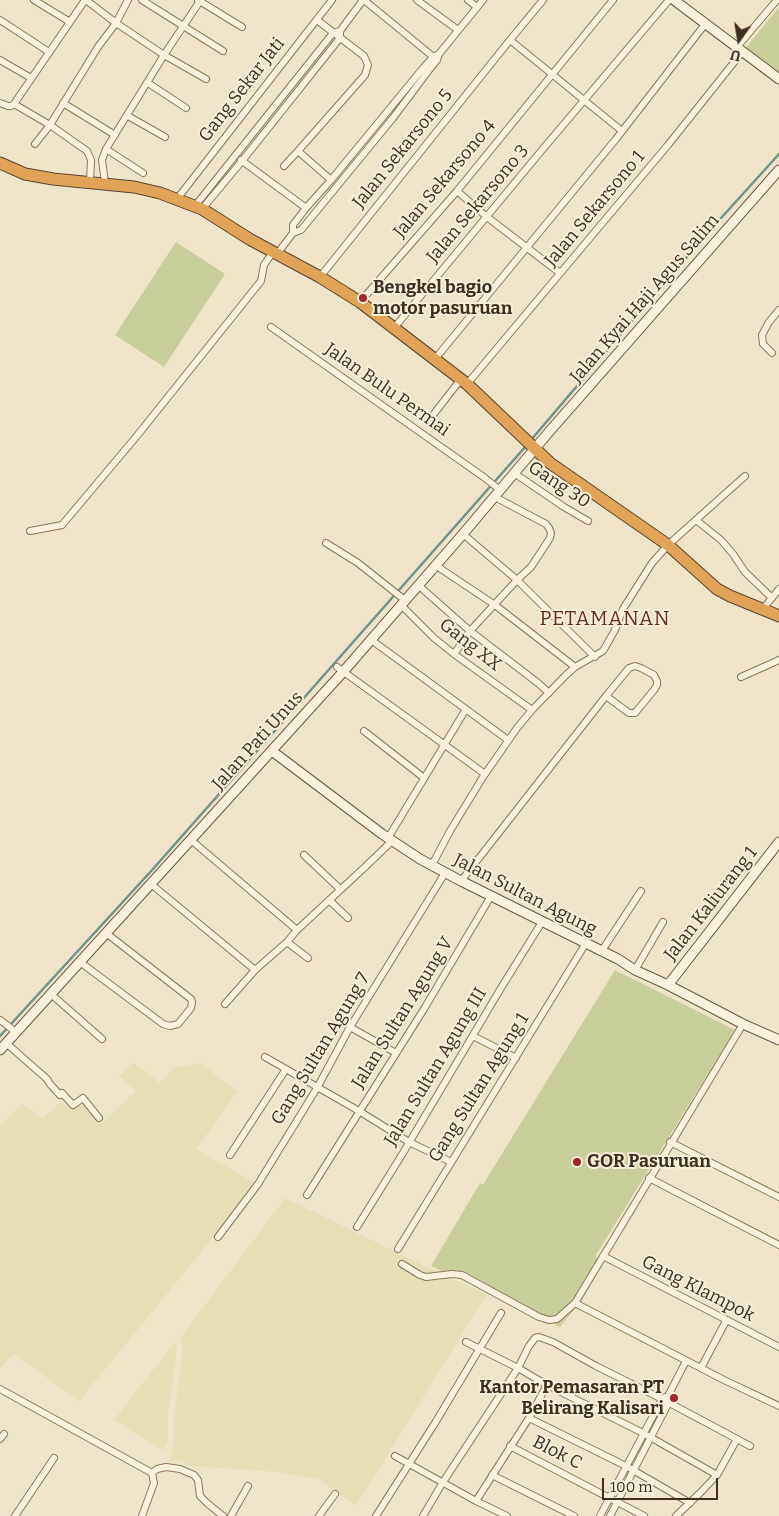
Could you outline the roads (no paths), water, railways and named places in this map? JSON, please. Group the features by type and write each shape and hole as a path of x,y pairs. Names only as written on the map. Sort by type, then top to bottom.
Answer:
{"highway":[{"path":"0,163 25,174 53,179 134,187 177,199 199,208 232,229 320,277 360,302 435,359 464,382 550,463 668,545 717,589 779,616"}],"main road":[{"path":"674,0 779,79"},
{"name":"Jalan Kyai Haji Agus Salim","path":"531,445 779,170"},
{"name":"Jalan Pati Unus","path":"3,1047 12,1029 51,994 272,751 340,670 435,566 463,534 496,491 514,474 531,445"},
{"name":"Jalan Sultan Agung","path":"272,751 390,840 445,873 618,959 635,970 779,1040"},
{"name":"Jalan Kaliurang 1","path":"668,985 779,842"}],"street":[{"path":"34,0 70,22"},
{"path":"0,103 8,106 14,104 86,0 116,23 164,55 206,79"},
{"path":"35,144 50,125 98,47 116,23 128,0"},
{"path":"142,0 222,51"},
{"name":"Gang Sekar Jati","path":"177,199 332,0"},
{"path":"199,208 264,120 321,49 364,0 436,57"},
{"path":"417,0 458,30"},
{"path":"468,0 477,7"},
{"path":"30,531 62,525 262,281 264,265 293,233 301,230 393,118 436,57 483,0"},
{"name":"Jalan Sekarsono 5","path":"320,277 543,0"},
{"name":"Jalan Sekarsono 4","path":"360,302 456,191 613,0"},
{"name":"Jalan Sekarsono 3","path":"394,328 669,0"},
{"name":"Jalan Sekarsono 1","path":"433,414 464,382 581,250 668,145 777,0"},
{"path":"105,183 102,160 106,149 199,1 242,27"},
{"path":"0,20 49,52"},
{"path":"284,166 366,75 367,60 340,38 337,32 316,20"},
{"path":"435,359 622,131 706,23"},
{"path":"199,208 242,161 340,38"},
{"path":"510,40 622,131"},
{"path":"321,49 328,54"},
{"path":"293,233 293,225 306,208 405,89 436,57"},
{"path":"0,60 31,78"},
{"path":"305,69 312,74"},
{"path":"148,83 186,108"},
{"path":"405,89 411,93"},
{"path":"64,103 115,135"},
{"path":"14,104 50,125 88,151 91,160 90,183"},
{"path":"386,112 393,118"},
{"path":"128,116 166,137"},
{"path":"264,120 271,124"},
{"path":"106,149 143,173"},
{"path":"298,151 331,180"},
{"path":"236,156 306,208"},
{"path":"91,160 102,160"},
{"path":"340,168 347,174"},
{"path":"456,191 560,273"},
{"path":"772,353 763,344 762,335 769,322 779,310"},
{"name":"Jalan Bulu Permai","path":"271,327 484,478 496,491 546,524 551,533 550,538 531,567 517,580"},
{"name":"Gang 30","path":"514,474 588,521"},
{"path":"426,862 450,832 481,770 528,707 575,667 604,651 623,609 652,562 668,545 745,476"},
{"path":"696,520 721,540 745,572 772,598"},
{"path":"463,534 517,580 595,657"},
{"name":"Gang XX","path":"326,543 358,563 393,590 434,638 528,707"},
{"path":"435,566 495,605 575,667"},
{"path":"454,654 470,631 517,580"},
{"path":"418,585 470,631 547,691"},
{"path":"763,610 779,589"},
{"path":"370,639 505,737"},
{"path":"741,677 779,660"},
{"path":"461,881 606,696 632,666 641,668 654,675 657,681 654,690 635,713 629,713 606,696"},
{"path":"340,670 481,770"},
{"path":"225,1004 255,970 287,942 390,840 424,778 466,709"},
{"path":"364,731 424,778"},
{"path":"190,840 297,930"},
{"path":"304,854 340,890"},
{"name":"Gang Sultan Agung 7","path":"218,1237 258,1184 317,1088 350,1027 445,873"},
{"path":"151,884 255,970"},
{"path":"601,952 641,891"},
{"name":"Jalan Sultan Agung V","path":"306,1195 396,1053 491,896"},
{"path":"329,900 348,918"},
{"name":"Jalan Sultan Agung III","path":"357,1227 542,922"},
{"path":"635,970 663,922"},
{"path":"80,962 164,1024 170,1026 178,1024 191,1008 191,998 106,933"},
{"path":"287,942 308,958"},
{"name":"Gang Sultan Agung 1","path":"398,1249 586,944"},
{"path":"51,994 102,1039"},
{"path":"0,1020 12,1029"},
{"path":"402,1264 426,1277 452,1274 462,1275 549,1320 557,1318 578,1305 743,1024"},
{"path":"350,1027 396,1053"},
{"path":"473,1036 516,1058"},
{"path":"3,1047 47,1079 60,1095 62,1094 73,1105 83,1098 99,1118"},
{"path":"265,1057 409,1142 451,1162"},
{"path":"230,1155 286,1069"},
{"path":"674,1144 779,1197"},
{"path":"653,1180 779,1245"},
{"name":"Gang Klampok","path":"606,1258 779,1348"},
{"path":"578,1305 686,1361 779,1406"},
{"path":"376,1516 501,1313"},
{"path":"701,1368 726,1321"},
{"path":"423,1516 443,1482 518,1368 535,1338 545,1338 750,1446"},
{"path":"466,1342 518,1368 547,1386 651,1438 717,1475"},
{"path":"610,1516 669,1402 669,1394 686,1361"},
{"path":"476,1501 547,1386"},
{"path":"1,1391 152,1473"},
{"path":"600,1516 662,1398 669,1394"},
{"path":"529,1418 634,1470 690,1503"},
{"path":"676,1516 717,1475 736,1439"},
{"name":"Blok C","path":"510,1446 644,1516"},
{"path":"395,1456 507,1516"},
{"path":"15,1516 54,1458"},
{"path":"152,1473 157,1469 163,1468 180,1469 194,1475 198,1480 200,1496 223,1516"},
{"path":"142,1516 154,1483 152,1473"},
{"path":"492,1475 574,1516"},
{"path":"231,1516 248,1486"},
{"path":"319,1516 334,1494"}],"waterway":[{"path":"531,440 703,238 779,154"},
{"path":"0,1036 153,869 526,446"}],"place":[{"name":"Bengkel bagio motor pasuruan","path":"363,298"},
{"name":"GOR Pasuruan","path":"577,1162"},
{"name":"Kantor Pemasaran PT Belirang Kalisari","path":"674,1398"}],"district":[{"name":"PETAMANAN","path":"605,619"}]}
